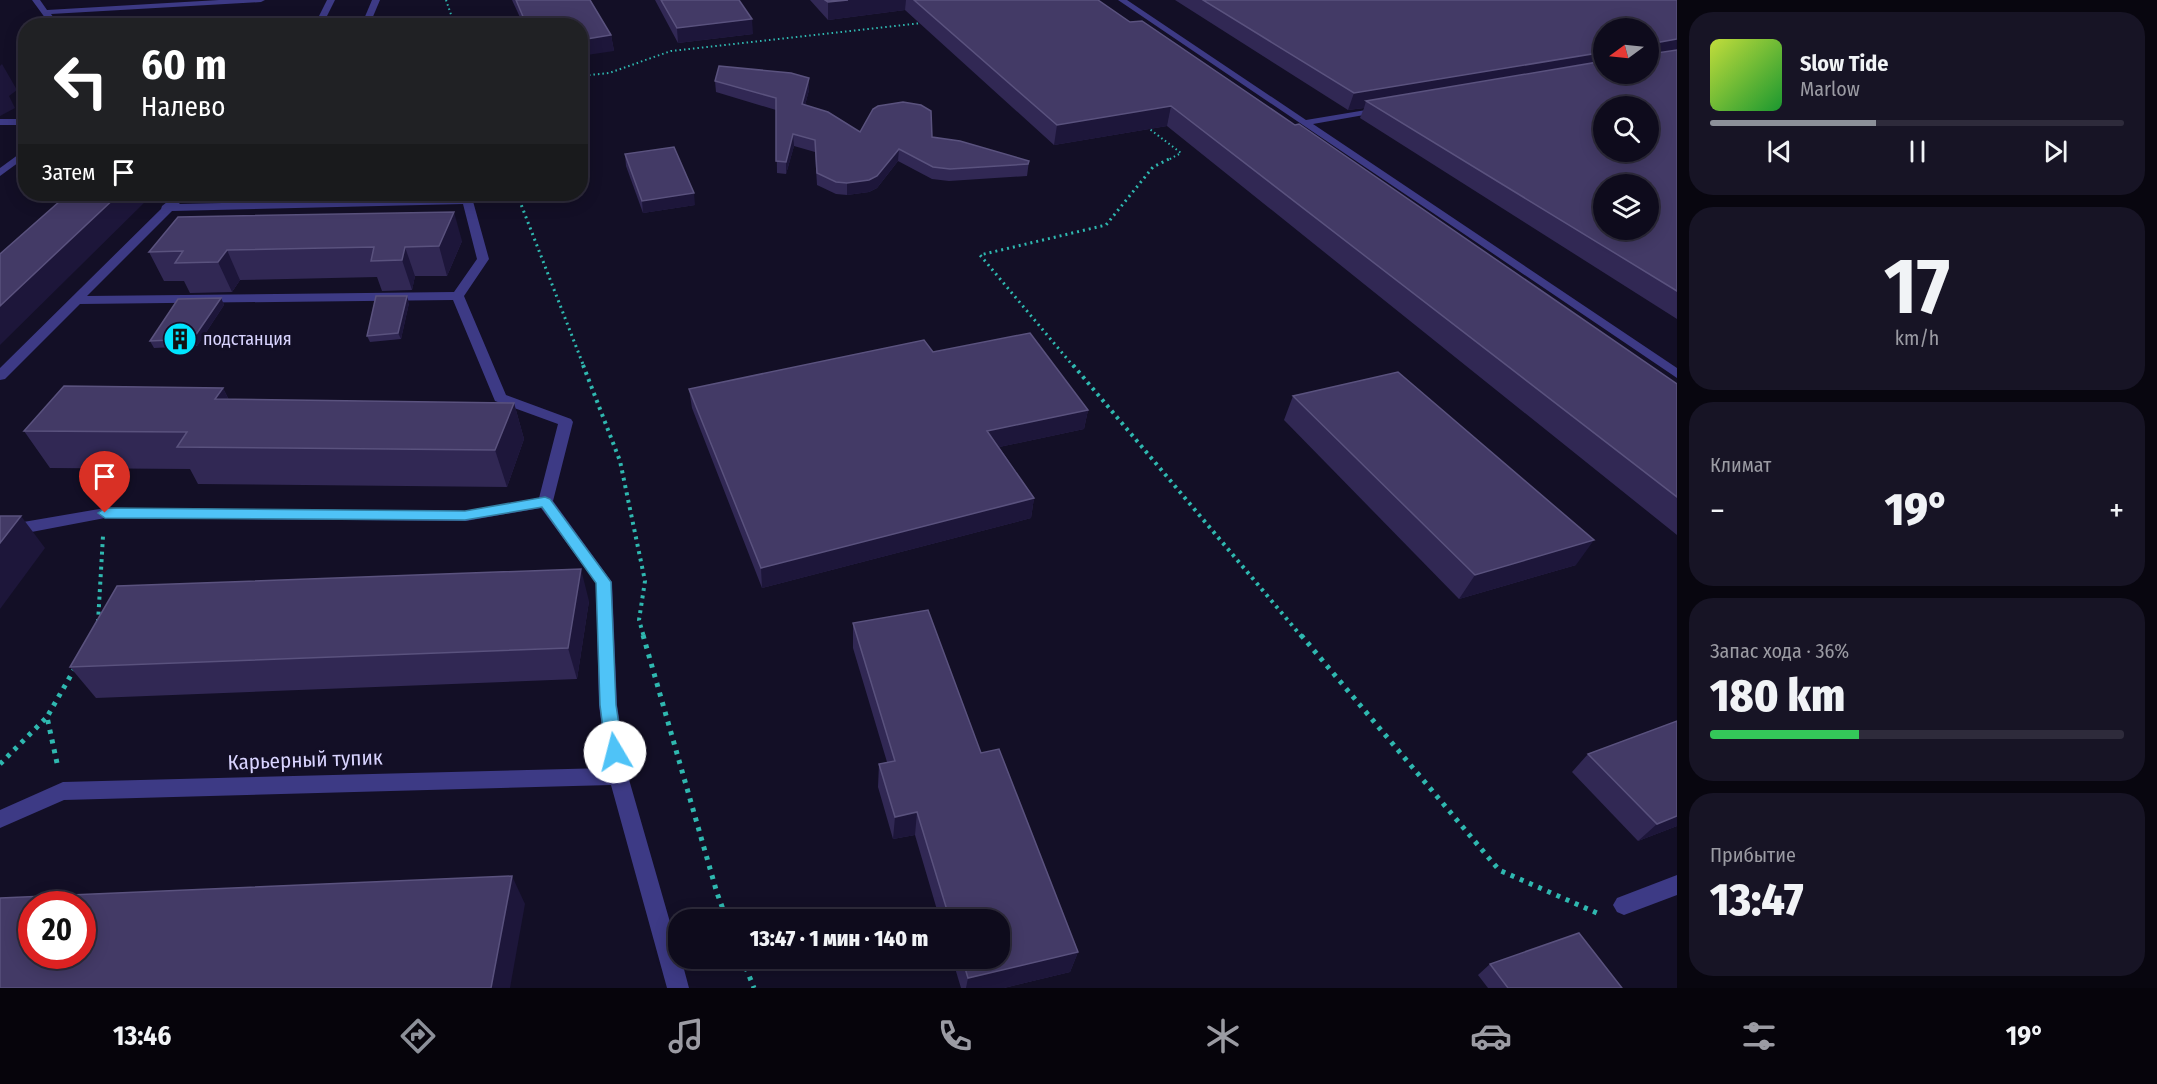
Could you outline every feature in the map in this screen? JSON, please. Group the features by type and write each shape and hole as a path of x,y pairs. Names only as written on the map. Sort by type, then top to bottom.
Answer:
{"lane":[{"path":"36,0 50,18"},
{"path":"46,12 261,0"},
{"path":"322,18 331,0"},
{"path":"368,18 376,0"},
{"path":"1122,0 1677,374"},
{"path":"1304,123 1396,107"},
{"path":"0,122 18,122"},
{"path":"0,173 18,158"},
{"path":"0,376 174,201"},
{"path":"166,208 357,201"},
{"path":"458,296 483,259 467,201"},
{"path":"76,300 458,296"},
{"path":"458,296 500,398 566,422 545,502"},
{"path":"0,532 105,513 465,516 545,502"},
{"path":"545,502 604,582 608,705 618,776 678,988"},
{"name":"Карьерный тупик","path":"0,819 63,791 618,776"},
{"path":"1616,912 1677,885"}],"path":[{"path":"446,0 452,18"},
{"path":"588,75 609,73 671,51 926,22"},
{"path":"1144,124 1181,153 1154,167 1107,225 980,255 1499,870 1616,912"},
{"path":"520,201 620,461 645,581 639,620 724,909"},
{"path":"97,629 105,513"},
{"path":"0,764 47,717 81,658"},
{"path":"47,717 63,791"},
{"path":"746,969 754,988"}],"building":[{"path":"516,0 590,0 611,35 588,39 588,18 524,18"},
{"path":"661,0 739,0 752,19 677,28"},
{"path":"825,0 848,0 828,2"},
{"path":"914,0 1098,0 1130,22 1142,21 1295,125 1299,124 1677,384 1677,497 1171,106 1057,125"},
{"path":"1203,0 1677,0 1677,39 1659,42 1659,18 1593,18 1593,54 1354,93"},
{"path":"1677,50 1677,291 1594,240 1659,240 1659,174 1593,174 1593,240 1366,101 1593,63 1593,84 1659,84 1659,53"},
{"path":"719,66 791,73 809,78 802,104 828,112 860,132 873,109 878,106 903,102 921,105 931,111 932,137 960,141 1029,161 1028,164 950,169 933,167 899,149 877,176 869,180 836,182 817,173 815,140 793,134 786,162 776,161 776,98 715,81"},
{"path":"674,147 694,193 642,201 625,154"},
{"path":"60,201 112,201 0,306 0,254"},
{"path":"454,212 439,246 405,247 402,260 371,261 374,247 227,250 218,262 175,263 183,251 149,252 178,217"},
{"path":"376,296 407,296 398,333 367,336"},
{"path":"221,298 193,339 150,341 178,299"},
{"path":"1030,333 1088,410 987,431 1034,498 761,568 689,389 924,340 933,352"},
{"path":"1398,372 1594,540 1475,575 1293,396"},
{"path":"64,386 223,388 215,399 514,403 495,450 177,447 187,432 24,431"},
{"path":"0,516 21,516 0,543"},
{"path":"581,569 568,648 70,667 117,586"},
{"path":"928,610 981,753 999,749 1078,952 1010,968 1010,909 947,909 917,812 895,817 879,764 895,761 853,623"},
{"path":"1677,721 1677,816 1657,824 1588,754"},
{"path":"512,876 491,988 0,988 0,898 18,897 18,969 96,969 96,894"},
{"path":"1579,933 1622,988 1508,988 1490,964"},
{"path":"965,969 1006,969 968,978"}],"place":[{"name":"подстанция","path":"180,339"}],"route":[{"path":"105,513 465,516 545,502 604,582 608,705 615,752"}]}
